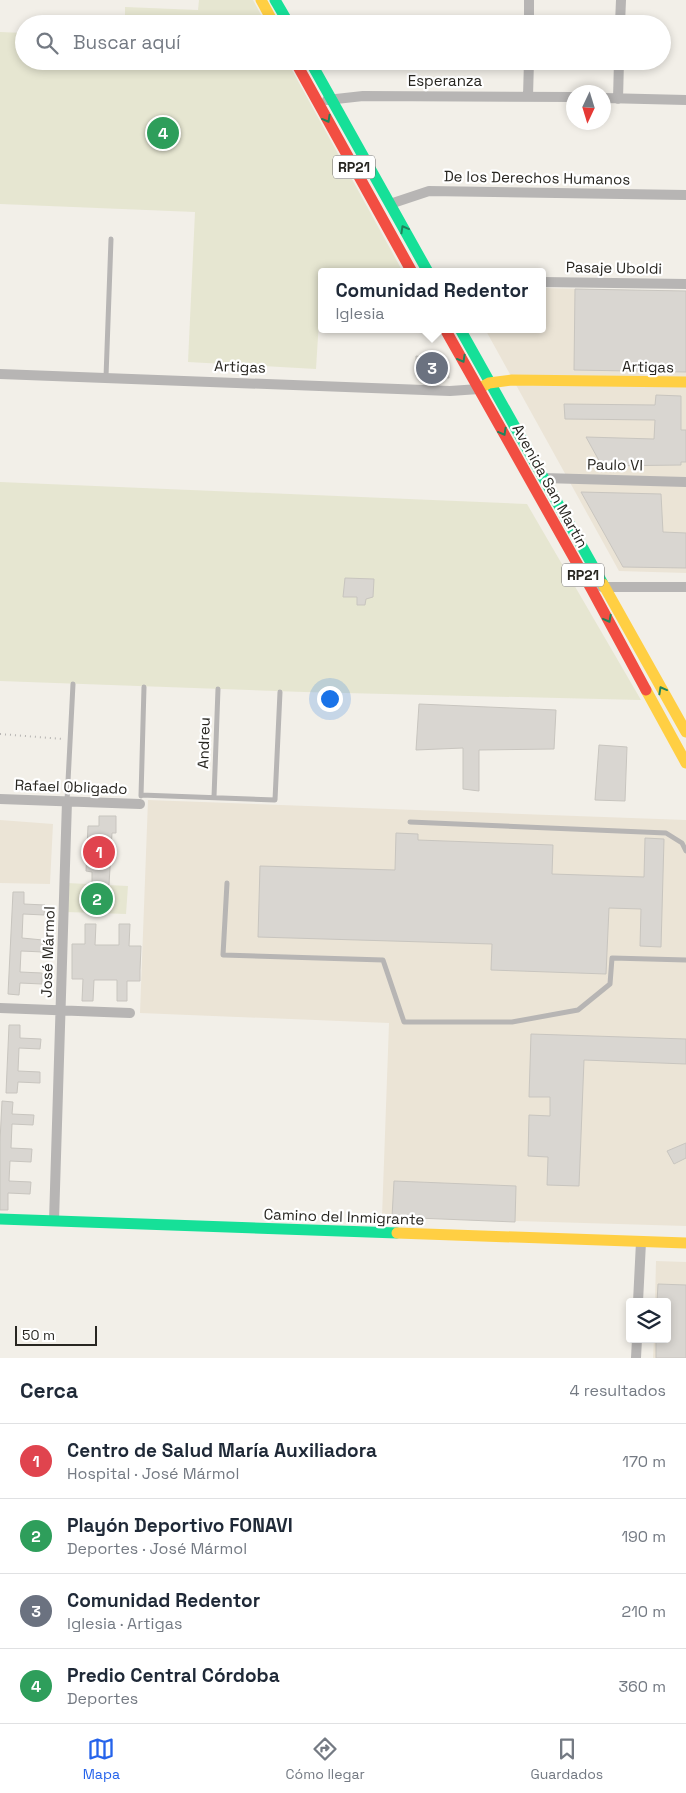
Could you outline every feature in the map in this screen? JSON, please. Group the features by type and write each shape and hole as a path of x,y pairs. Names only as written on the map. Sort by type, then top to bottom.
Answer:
{"main road":[{"path":"261,0 269,15"},
{"path":"275,0 284,15"},
{"name":"RP21","path":"300,70 410,268"},
{"name":"RP21","path":"315,70 426,268"},
{"name":"Avenida San Martín","path":"447,333 592,590 678,725"},
{"name":"Avenida San Martín","path":"462,333 604,586 678,725 686,763"},
{"name":"Artigas","path":"489,383 512,380 686,382"},
{"path":"479,389 489,383"},
{"name":"Camino del Inmigrante","path":"0,1219 686,1243"}],"street":[{"path":"529,0 529,15"},
{"path":"620,15 621,0"},
{"path":"528,96 529,70"},
{"path":"618,98 619,70"},
{"name":"Esperanza","path":"317,102 363,96 566,97"},
{"path":"611,98 686,100"},
{"name":"De los Derechos Humanos","path":"390,204 429,192 686,195"},
{"name":"Pasaje Uboldi","path":"546,282 686,284"},
{"name":"Artigas","path":"0,374 450,391 479,389"},
{"name":"Paulo VI","path":"543,478 686,482"},
{"path":"592,590 604,586 686,587"},
{"name":"Rafael Obligado","path":"0,799 67,802 141,799"},
{"name":"José Mármol","path":"54,1221 67,802"},
{"path":"0,1008 130,1013"},
{"path":"638,1298 641,1242"},
{"path":"636,1358 637,1343"}],"lane":[{"path":"106,377 111,239"},
{"name":"José Mármol","path":"67,802 73,684"},
{"path":"141,799 144,687"},
{"name":"Andreu","path":"214,798 218,689"},
{"name":"Rafael Obligado","path":"141,799 214,798 275,800 280,692"},
{"path":"410,822 666,833 682,843 686,851"},
{"path":"227,883 223,954 383,960 404,1022 512,1022 578,1010 610,984 612,958 686,960"}],"path":[{"path":"0,734 70,740"}],"shaded area":[{"path":"546,288 686,291 686,573 619,571 487,333 546,333"},
{"path":"148,800 686,820 686,1226 382,1217 389,1023 140,1013"},
{"path":"0,820 53,824 50,884 0,883"},
{"path":"656,1261 686,1262 686,1358 653,1358 654,1343 671,1343 671,1298 655,1298"}],"green space":[{"path":"199,0 253,0 261,15 125,15 125,7 198,10"},
{"path":"0,32 15,33 15,70 292,70 401,268 318,268 318,333 316,369 188,362 195,212 0,204"},
{"path":"0,482 527,504 641,700 304,692 0,681"},
{"path":"67,883 128,886 126,914 66,912"}],"building":[{"path":"575,289 686,291 686,372 574,370"},
{"path":"416,356 448,360 449,378 416,376"},
{"path":"656,395 681,396 681,430 686,430 686,462 681,462 681,465 602,466 586,437 654,439 655,420 565,419 564,404 655,405"},
{"path":"581,492 661,494 663,532 686,533 686,568 623,567"},
{"path":"345,578 374,579 373,597 366,599 365,605 357,605 357,597 343,597"},
{"path":"419,704 556,710 554,749 479,750 479,791 463,789 463,748 416,750"},
{"path":"599,745 627,747 625,801 595,800"},
{"path":"99,816 116,816 116,833 112,833 109,885 92,884 92,872 86,871 88,826 99,826"},
{"path":"396,833 418,834 418,840 553,845 552,874 644,877 645,838 664,839 661,947 640,946 641,909 609,908 606,974 491,970 492,944 258,937 260,866 395,870"},
{"path":"13,892 24,892 24,904 45,905 44,915 23,914 22,938 43,940 43,952 21,951 20,972 42,973 42,984 20,983 19,995 8,994"},
{"path":"85,924 96,924 95,945 119,945 119,924 130,924 129,946 141,946 140,981 127,981 127,1001 117,1001 117,980 94,980 93,1001 82,1001 83,979 72,979 72,944 85,944"},
{"path":"9,1025 20,1025 20,1038 41,1039 40,1049 19,1048 18,1071 40,1072 40,1083 18,1082 17,1093 6,1093"},
{"path":"531,1034 686,1039 686,1064 584,1060 579,1186 547,1185 548,1157 528,1156 529,1115 550,1116 550,1097 529,1097"},
{"path":"2,1101 13,1102 12,1114 34,1115 33,1125 12,1124 11,1148 32,1149 31,1162 10,1161 9,1181 31,1182 30,1194 8,1193 8,1210 0,1210"},
{"path":"686,1143 686,1158 674,1164 667,1151"},
{"path":"394,1181 516,1186 515,1222 392,1217"},
{"path":"658,1284 686,1285 686,1358 656,1358 656,1343 671,1343 671,1298 657,1298"}],"traffic: fast":[{"path":"275,0 284,15"},
{"path":"315,70 426,268"},
{"path":"462,333 603,584"},
{"path":"0,1219 397,1233"}],"traffic: slow":[{"path":"261,0 269,15"},
{"path":"480,388 489,383 512,380 686,382"},
{"path":"603,584 686,732"},
{"path":"646,690 686,763"},
{"path":"397,1233 686,1243"}],"traffic: jam":[{"path":"300,70 410,268"},
{"path":"447,333 646,690"}],"place":[{"name":"Predio Central Córdoba","path":"163,133"},
{"name":"Comunidad Redentor","path":"432,368"},
{"name":"Centro de Salud María Auxiliadora","path":"99,852"},
{"name":"Playón Deportivo FONAVI","path":"97,899"}]}
